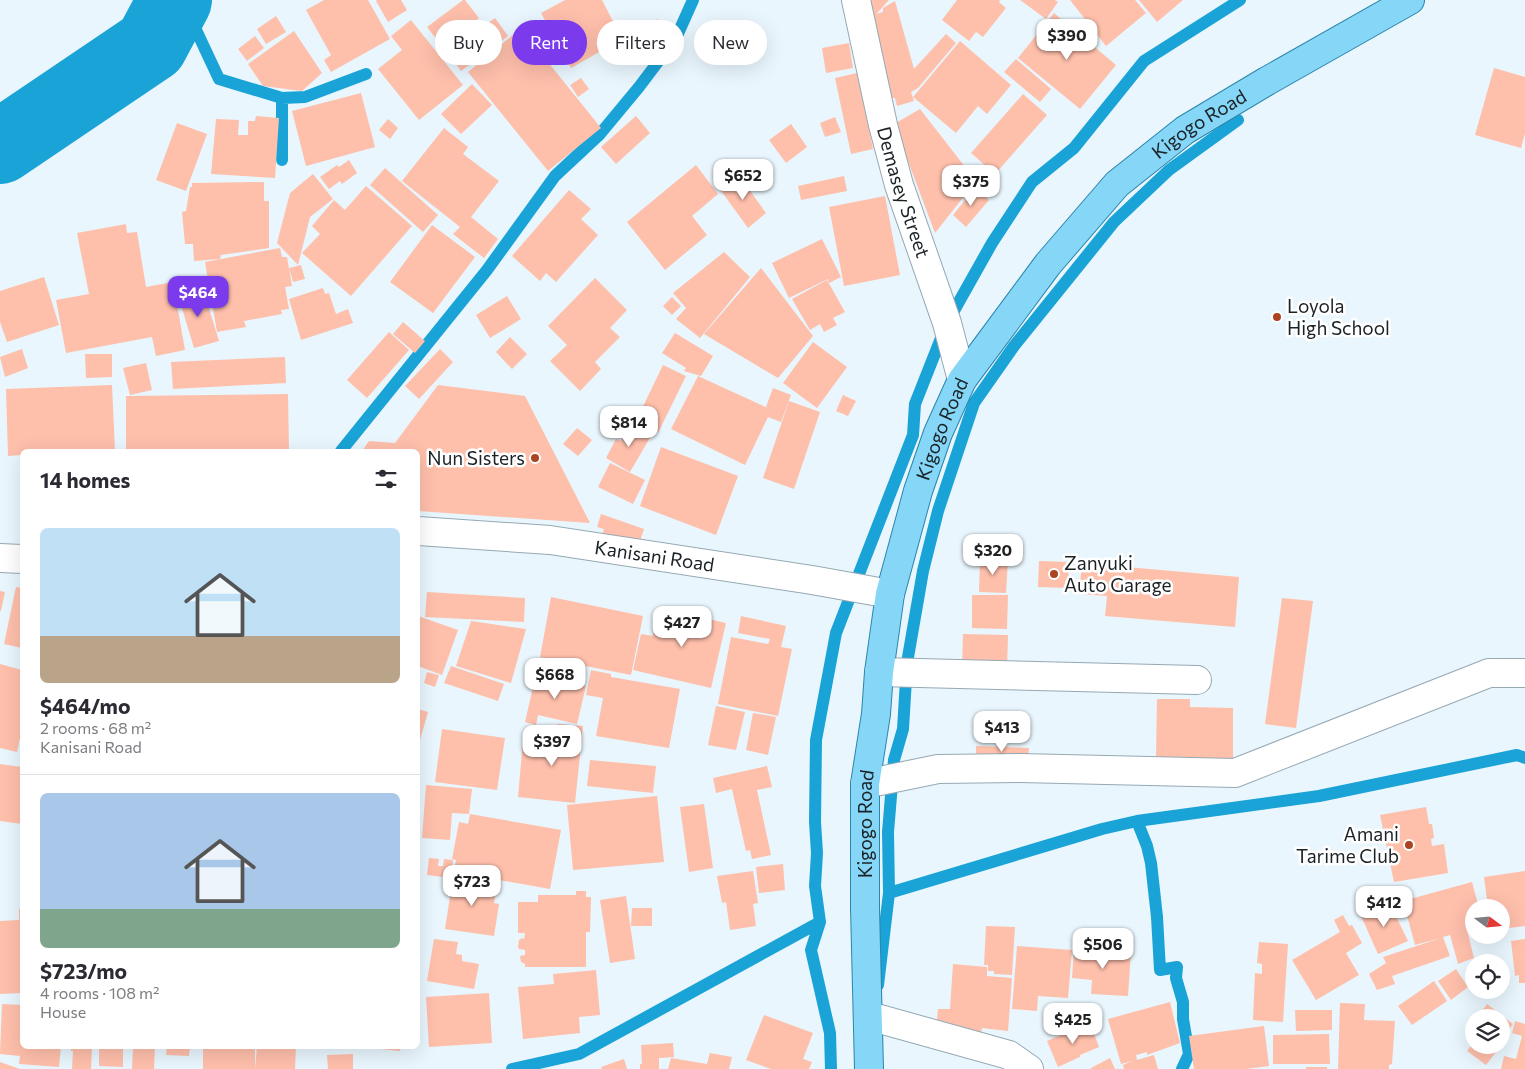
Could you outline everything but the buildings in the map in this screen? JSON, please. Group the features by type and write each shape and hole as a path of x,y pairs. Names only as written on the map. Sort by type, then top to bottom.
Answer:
{"main road":[{"name":"Kigogo Road","path":"869,1069 865,784 876,714 879,672 890,594 918,491 938,433 962,380 1048,264 1117,184 1186,130 1267,81 1410,0"}],"street":[{"name":"Demasey Street","path":"856,0 882,125 899,185 947,323 962,380"},
{"name":"Kanisani Road","path":"420,531 550,540 812,580 890,594"},
{"path":"0,558 20,559"},
{"path":"879,672 1197,680"},
{"path":"865,784 938,770 1020,768 1235,773 1490,673 1525,673"},
{"path":"869,1016 1009,1054 1029,1069"}],"waterway":[{"path":"0,147 151,45 175,0"},
{"path":"182,0 219,79 282,98 305,97 366,74"},
{"path":"343,449 487,270 555,176 600,134 639,87 676,38 693,0"},
{"path":"831,1069 830,1033 811,950 820,922 815,886 817,853 815,822 816,740 836,633 913,435 915,404 947,323 992,243 1032,182 1074,148 1144,61 1240,0"},
{"path":"282,98 282,160"},
{"path":"878,985 889,893 888,832 894,760 903,729 907,663 923,571 938,511 974,403 1014,346 1114,222 1169,170 1238,120"},
{"path":"889,893 1102,829 1137,821 1319,796 1517,755 1525,758"},
{"path":"1137,821 1147,846 1151,863 1160,970 1177,967 1176,978 1183,1002 1183,1019 1189,1054 1182,1069"},
{"path":"512,1069 579,1054 820,922"}],"place":[{"name":"Loyola High School","path":"1277,317"},
{"name":"Nun Sisters","path":"535,458"},
{"name":"Zanyuki Auto Garage","path":"1054,574"},
{"name":"Amani Tarime Club","path":"1409,845"}]}
